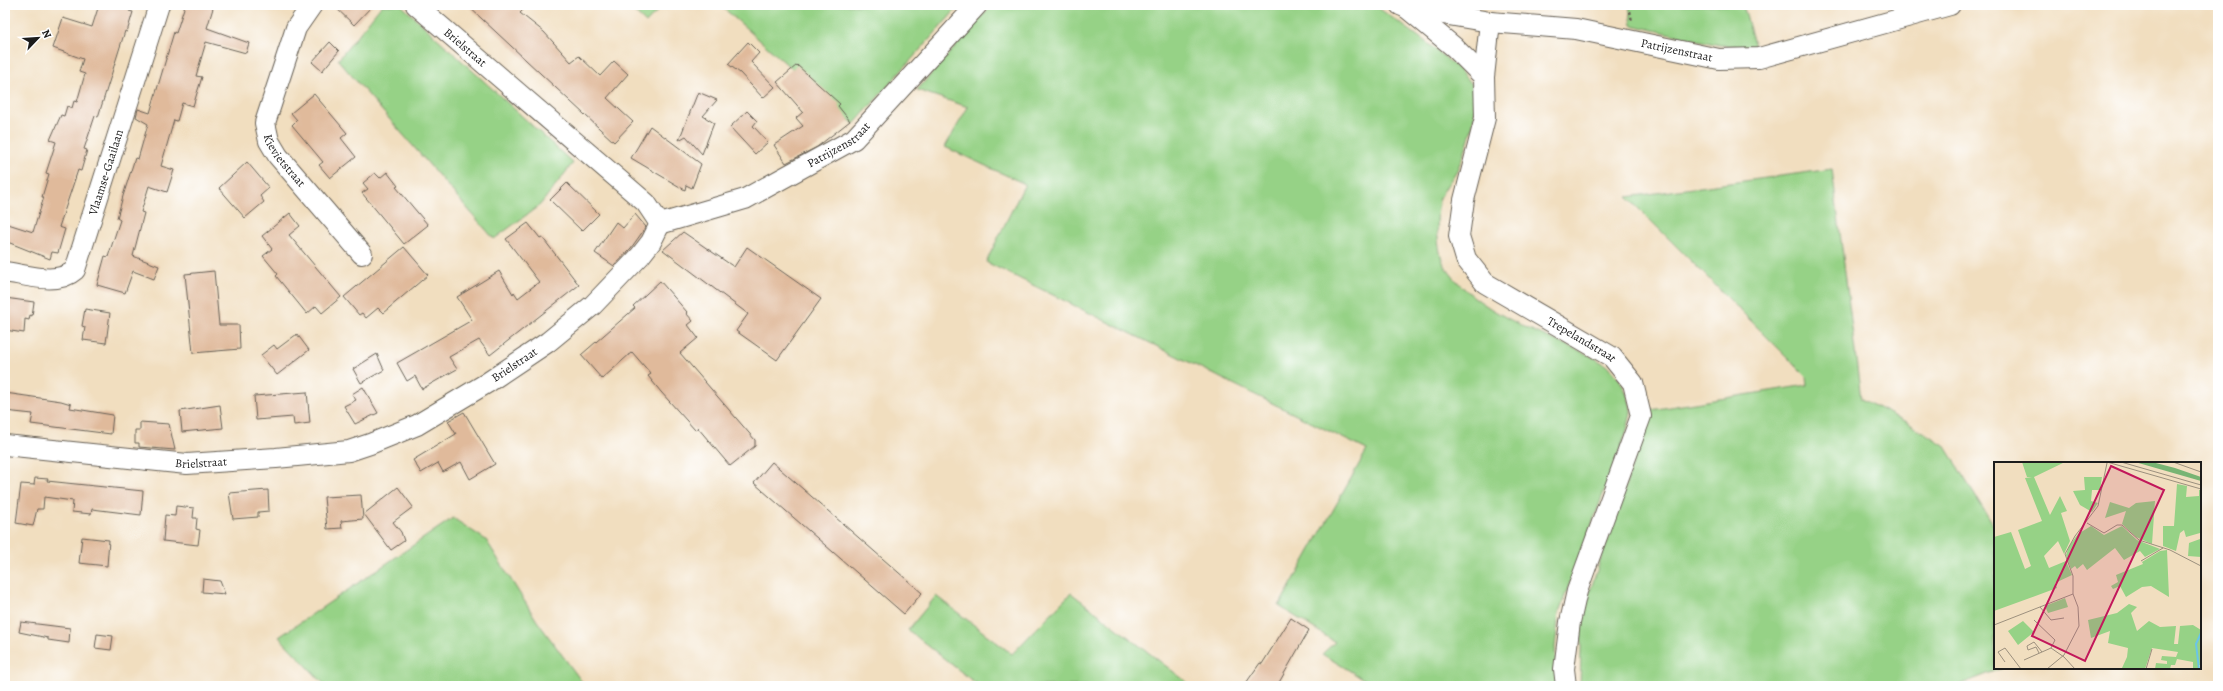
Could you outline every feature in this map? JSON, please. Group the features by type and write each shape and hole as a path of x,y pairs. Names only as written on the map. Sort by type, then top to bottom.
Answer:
{"street":[{"name":"Vlaamse-Gaailaan","path":"5,272 59,279 68,276 75,270 159,5"},
{"name":"Kievietstraat","path":"312,5 296,28 268,115 266,123 269,141 278,156 362,254"},
{"name":"Brielstraat","path":"5,445 187,464 276,458 349,450 370,444 417,424 486,384 548,342 592,305 640,256 651,242 660,224 646,203 416,5"},
{"name":"Patrijzenstraat","path":"660,224 745,199 854,139 977,5"},
{"name":"Patrijzenstraat","path":"1404,6 1490,22 1576,29 1719,59 1759,58 1950,5"},
{"path":"1404,6 1454,47 1484,77"},
{"name":"Trepelandstraat","path":"1490,22 1484,77 1485,118 1464,200 1460,236 1466,259 1485,283 1612,357 1633,383 1640,416 1577,591 1568,637 1564,669 1566,686"}],"green space":[{"path":"382,5 401,5 573,163 540,205 494,239 338,60"},
{"path":"627,5 663,5 646,23"},
{"path":"720,5 960,5 854,124"},
{"path":"992,5 1374,5 1445,57 1468,81 1474,91 1474,120 1457,170 1442,194 1438,204 1438,242 1444,264 1454,279 1468,292 1499,314 1587,354 1607,366 1622,383 1631,408 1631,415 1626,433 1559,612 1555,647 1557,686 1375,686 1322,654 1335,642 1279,606 1367,450 986,262 1025,184 945,147 968,107 917,90"},
{"path":"1629,5 1743,5 1755,47 1719,45 1632,25"},
{"path":"1832,169 1861,399 1908,423 1944,445 1994,526 1994,669 2000,669 1956,686 1580,686 1582,615 1651,410 1807,385 1806,376 1627,197"},
{"path":"453,518 486,540 537,621 585,686 326,686 279,637"},
{"path":"1071,593 1192,686 979,686 908,630 936,596 1012,654"}],"building":[{"path":"99,5 131,5 129,11 133,12 127,32 125,31 98,117 95,116 84,149 87,150 81,171 78,170 59,227 65,229 58,253 52,252 50,259 5,241 5,223 33,232 44,197 42,197 49,174 46,173 56,142 50,140 61,115 64,116 67,106 72,108 74,101 77,102 85,74 79,72 83,59 53,48 63,18 92,27"},
{"path":"185,5 214,5 207,28 249,43 246,53 206,42 196,76 202,77 193,106 182,103 177,121 174,120 161,166 174,170 167,192 149,186 141,212 144,213 133,256 159,266 154,279 133,271 125,293 97,285 105,256 108,257 120,220 117,218 123,196 135,158 138,159 148,124 136,117 138,109 150,113 174,32 176,33"},
{"path":"333,5 373,5 354,25"},
{"path":"467,5 528,5 520,13 544,32 571,62 579,56 600,76 614,61 628,74 607,98 633,122 614,142"},
{"path":"330,42 339,51 322,71 312,62"},
{"path":"748,42 759,53 751,62 775,87 763,98 740,73 728,64"},
{"path":"797,65 840,104 838,106 850,121 817,147 786,163 774,145 803,126 796,118 803,112 777,82"},
{"path":"698,92 717,100 703,116 714,123 702,154 686,136 679,140"},
{"path":"314,94 347,133 341,138 356,157 330,178 319,165 323,162 292,125 297,120 291,113"},
{"path":"747,111 757,121 753,126 768,142 755,154 730,127"},
{"path":"650,126 701,164 692,188 686,185 685,190 631,158"},
{"path":"247,162 269,188 260,196 264,202 245,218 219,188"},
{"path":"387,172 398,186 396,187 428,225 404,244 362,193 368,189 363,183 375,173 380,178"},
{"path":"567,183 599,214 582,231 550,200"},
{"path":"290,213 300,226 289,235 341,297 322,313 316,306 307,314 276,276 278,274 263,256 272,249 262,236"},
{"path":"635,214 646,227 631,248 614,266 595,253 616,222 623,228"},
{"path":"528,223 540,238 542,237 579,285 490,355 479,340 449,357 457,369 422,389 415,376 407,381 397,363 472,320 457,297 499,271 513,294 514,292 518,298 539,282 506,239"},
{"path":"683,232 734,267 747,247 821,299 777,360 736,331 748,314 663,250"},
{"path":"404,247 428,275 383,313 378,308 366,318 362,313 359,315 344,297"},
{"path":"214,271 219,325 239,325 240,349 193,353 185,274"},
{"path":"660,281 693,321 688,325 698,338 680,353 755,440 755,446 730,466 698,428 695,430 661,392 648,376 651,374 632,352 602,379 581,355 635,308 633,306"},
{"path":"5,298 34,302 32,316 30,315 29,320 25,319 24,333 5,330"},
{"path":"85,309 110,313 106,343 83,340 85,327 82,326"},
{"path":"297,334 309,350 277,375 261,355 274,345 277,349"},
{"path":"377,354 384,370 361,383 353,369"},
{"path":"363,387 378,413 355,424 344,406 356,400 352,394"},
{"path":"307,392 310,423 294,425 293,417 256,420 254,396"},
{"path":"5,393 61,401 71,404 70,408 113,415 111,434 31,424 33,414 5,411"},
{"path":"220,405 223,428 182,432 180,411"},
{"path":"464,412 495,464 470,479 461,462 443,472 438,463 421,473 413,460 456,434 448,421"},
{"path":"140,422 169,424 175,450 139,447 139,443 135,443 135,430 140,430"},
{"path":"772,462 922,593 904,614 754,483"},
{"path":"35,478 48,479 47,481 143,491 141,515 92,509 91,514 72,512 73,501 44,497 43,509 37,509 33,526 16,523 21,484 34,485"},
{"path":"398,487 413,507 393,522 401,532 404,541 391,550 364,514"},
{"path":"268,490 269,511 258,512 258,517 233,519 229,493"},
{"path":"361,495 363,519 341,521 342,528 327,529 324,497"},
{"path":"176,506 194,508 193,518 197,518 196,529 200,530 198,545 163,541 165,515 175,516"},
{"path":"82,537 109,540 107,566 79,563"},
{"path":"203,579 220,581 225,594 202,592"},
{"path":"1291,618 1309,630 1277,686 1244,686 1260,663 1262,664"},
{"path":"21,622 70,628 69,643 48,640 48,638 19,632"},
{"path":"97,634 113,636 111,650 95,648"}]}
